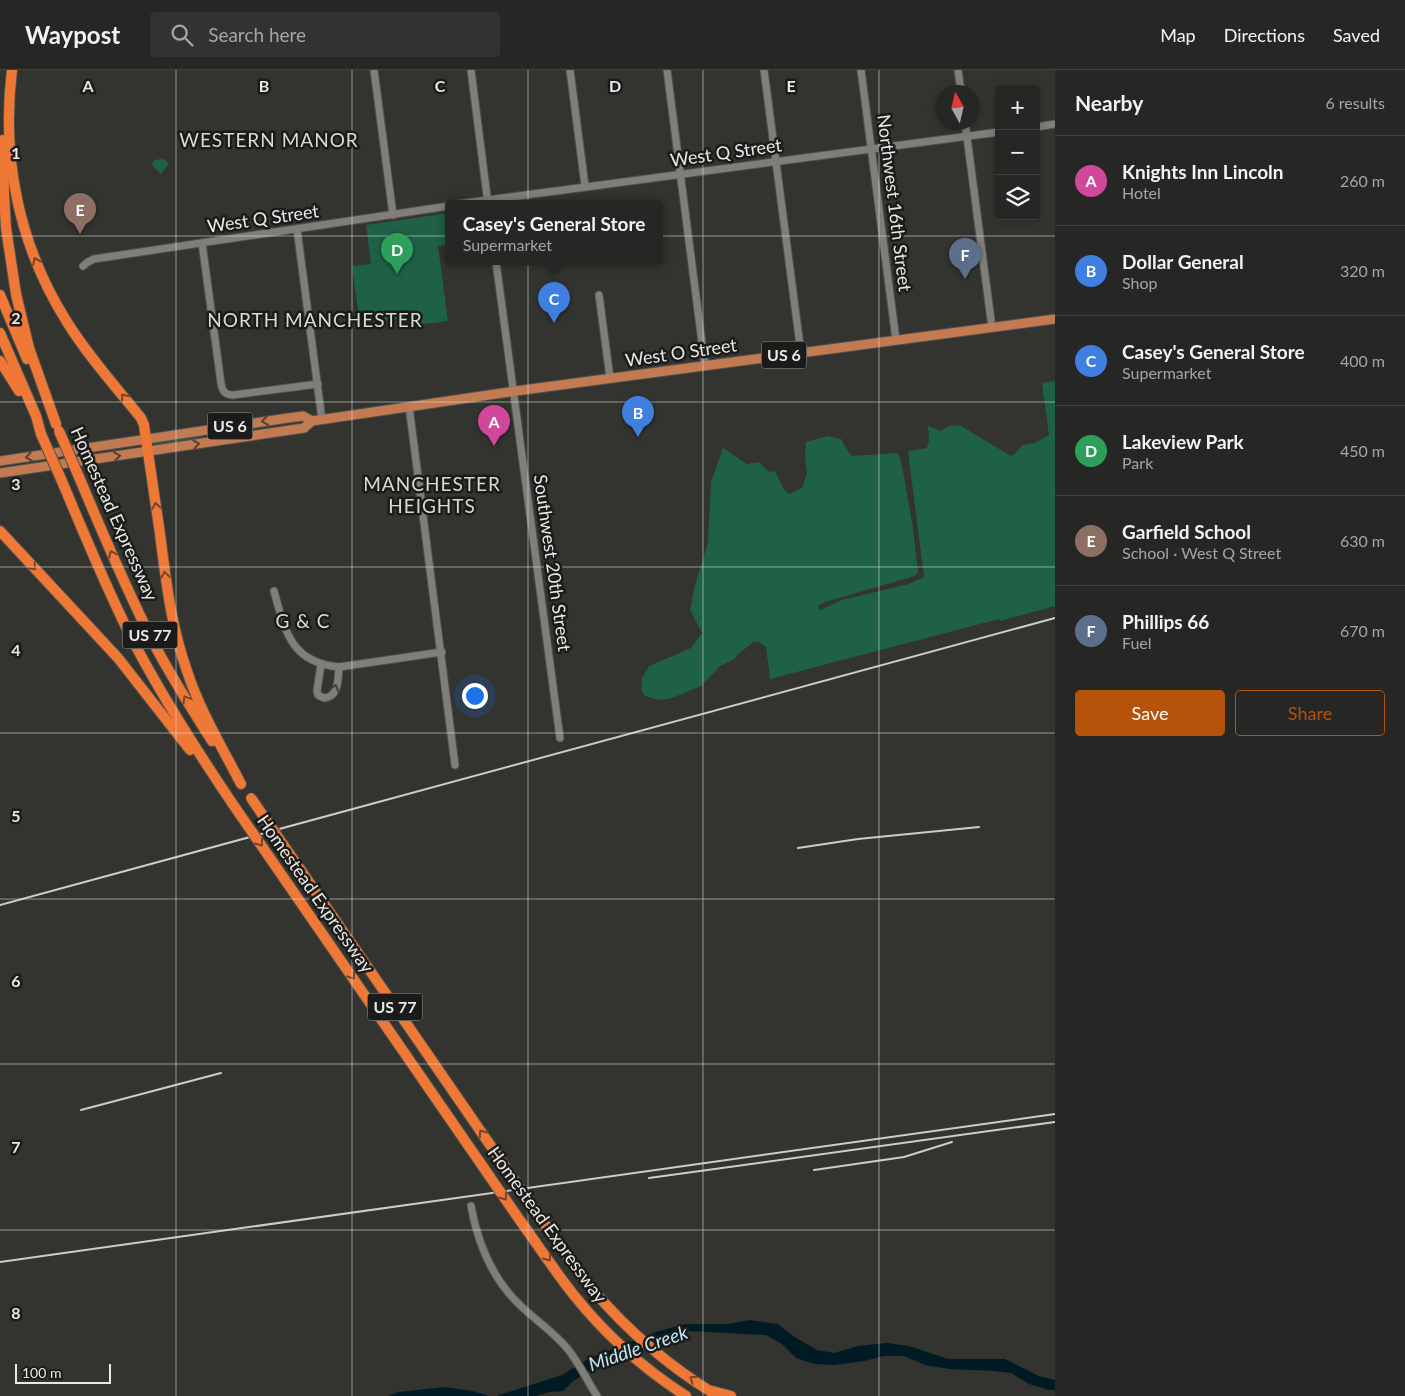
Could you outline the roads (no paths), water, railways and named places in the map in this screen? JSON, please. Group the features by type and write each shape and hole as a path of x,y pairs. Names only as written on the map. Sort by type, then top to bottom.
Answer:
{"highway":[{"name":"US 77","path":"10,70 5,101 3,160 9,244 16,294 22,320 33,360 58,427"},
{"path":"10,70 8,114 10,161 19,210 34,258 48,289 68,323 82,344 141,418 144,425 175,634 186,671 201,708 241,784"},
{"path":"0,295 58,427"},
{"name":"US 77","path":"0,333 36,416 41,434"},
{"path":"0,362 18,389 41,434"},
{"name":"Homestead Expressway","path":"58,427 108,545 153,641 195,715 241,784 579,1272 613,1312 651,1348 718,1396"},
{"name":"Homestead Expressway","path":"41,434 128,631 170,708 217,780 519,1219 573,1294 612,1337 686,1396"},
{"path":"0,531 118,658 188,748 217,780"},
{"path":"660,1377 676,1396"},
{"path":"708,1390 731,1396"}],"main road":[{"name":"West O Street","path":"0,461 302,416 312,421 322,420 513,391 1055,319"},
{"name":"West O Street","path":"0,473 304,428 312,421"}],"street":[{"path":"374,70 393,215"},
{"path":"471,70 488,200"},
{"path":"570,70 585,186"},
{"path":"667,70 705,366"},
{"path":"764,70 801,353"},
{"name":"Northwest 16th Street","path":"861,70 896,340"},
{"path":"958,70 960,85"},
{"path":"1040,126 1055,124"},
{"path":"966,130 992,328"},
{"name":"West Q Street","path":"500,200 585,186 995,132"},
{"name":"West Q Street","path":"83,266 94,259 445,207"},
{"path":"298,229 322,420"},
{"path":"202,243 222,390 226,394 233,395 318,384"},
{"name":"Southwest 20th Street","path":"496,265 560,738"},
{"path":"599,295 610,378"},
{"path":"409,406 455,765"},
{"path":"274,591 285,630 293,644 306,656 321,664 340,667 442,652"},
{"path":"321,664 317,691 318,695 324,698 332,697 336,691 340,667"},
{"path":"471,1206 483,1253 500,1282 522,1307 558,1338 574,1358 596,1396"}],"water":[{"name":"Middle Creek","path":"749,1320 778,1324 793,1336 817,1350 834,1353 858,1346 887,1343 909,1346 948,1359 1005,1359 1039,1376 1055,1380 1055,1390 1029,1384 1011,1373 950,1369 925,1365 904,1356 884,1356 834,1365 814,1364 796,1358 782,1344 766,1335 689,1331 666,1339 616,1363 590,1370 572,1382 563,1391 549,1392 537,1396 496,1396 562,1375 590,1358 656,1332 685,1324 729,1324"},
{"path":"444,1387 473,1391 489,1396 388,1396 399,1392"}],"railway":[{"path":"0,905 1055,618"},
{"path":"798,848 858,839 979,827"},
{"path":"81,1110 221,1073"},
{"path":"0,1262 1055,1114"},
{"path":"649,1178 1055,1122"},
{"path":"814,1170 904,1157 952,1142"}],"place":[{"name":"Garfield School","path":"80,234"},
{"name":"Lakeview Park","path":"397,274"},
{"name":"Phillips 66","path":"965,279"},
{"name":"Casey's General Store","path":"554,323"},
{"name":"Dollar General","path":"638,437"},
{"name":"Knights Inn Lincoln","path":"494,446"}],"district":[{"name":"WESTERN MANOR","path":"269,140"},
{"name":"NORTH MANCHESTER","path":"315,320"},
{"name":"MANCHESTER HEIGHTS","path":"432,495"},
{"name":"G & C","path":"303,621"}]}
